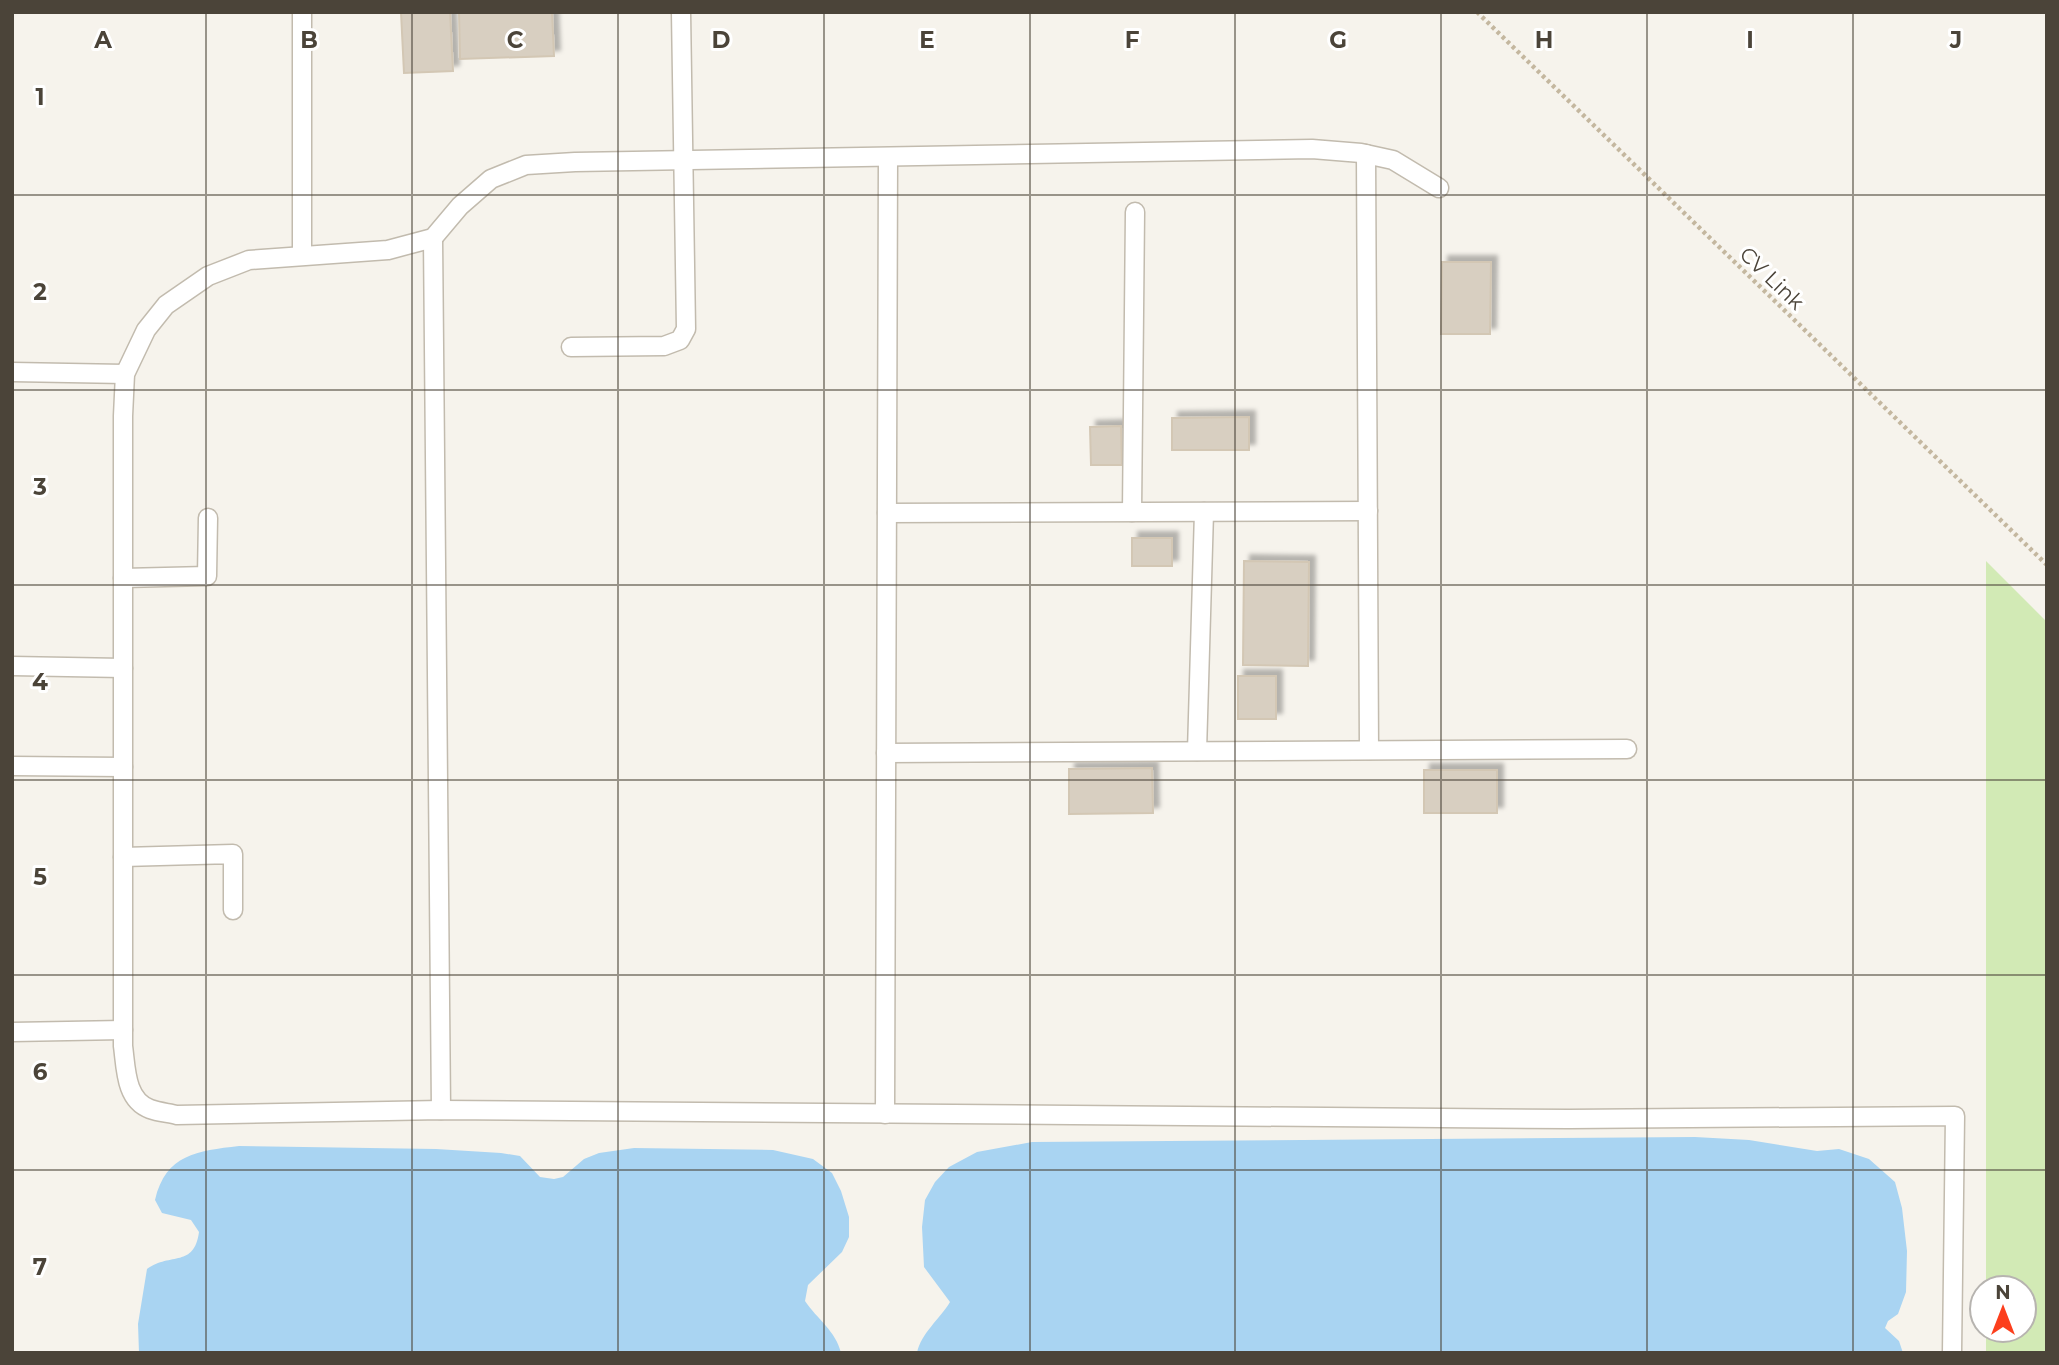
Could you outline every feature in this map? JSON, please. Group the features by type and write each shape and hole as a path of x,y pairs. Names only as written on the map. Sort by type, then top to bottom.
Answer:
{"lane":[{"path":"302,12 302,254"},
{"path":"572,347 664,346 680,340 686,329 681,12"},
{"path":"1439,188 1393,160 1366,154 1312,149 526,165 491,179 460,206 433,238 388,250 302,254 249,260 208,276 166,305 146,330 125,374 123,416 123,1030 127,1078 134,1098 148,1109 177,1115 441,1110 1569,1119 1955,1116 1952,1353"},
{"path":"1366,154 1369,750"},
{"path":"885,1114 888,157"},
{"path":"1132,512 1135,212"},
{"path":"433,238 441,1110"},
{"path":"12,372 125,374"},
{"path":"887,513 1368,511"},
{"path":"1197,751 1204,512"},
{"path":"123,578 207,576 208,518"},
{"path":"12,666 123,668"},
{"path":"886,753 1627,749"},
{"path":"12,766 123,767"},
{"path":"123,857 233,854 233,910"},
{"path":"12,1032 123,1030"}],"path":[{"name":"CV Link","path":"1477,12 2047,565"}],"green space":[{"path":"1986,561 2047,622 2047,1353 1986,1353 1986,1344 2038,1344 2038,1274 1986,1274"}],"water":[{"path":"1695,1137 1749,1140 1817,1151 1839,1149 1869,1159 1895,1182 1902,1208 1907,1251 1906,1292 1898,1314 1888,1321 1885,1328 1899,1341 1903,1353 917,1353 927,1333 950,1302 924,1267 922,1227 925,1200 935,1182 949,1167 977,1152 1032,1142"},
{"path":"239,1146 436,1149 501,1153 520,1156 540,1177 554,1179 563,1177 584,1159 599,1153 634,1148 773,1150 813,1159 832,1173 841,1191 849,1217 849,1237 842,1252 808,1285 805,1301 831,1332 841,1353 139,1353 138,1324 147,1269 187,1255 192,1251 199,1232 191,1220 162,1213 155,1200 160,1185 175,1164 185,1158 210,1150"}],"building":[{"path":"401,12 450,12 453,71 404,73"},
{"path":"459,12 552,12 554,56 460,59"},
{"path":"1442,262 1491,262 1490,334 1441,334"},
{"path":"1249,417 1249,450 1172,450 1172,418"},
{"path":"1121,426 1122,465 1091,465 1090,427"},
{"path":"1132,538 1172,538 1172,566 1132,566"},
{"path":"1244,561 1309,562 1308,666 1243,665"},
{"path":"1238,676 1276,676 1276,719 1238,719"},
{"path":"1152,768 1153,813 1069,814 1069,769"},
{"path":"1424,770 1497,770 1497,813 1424,813"}]}
